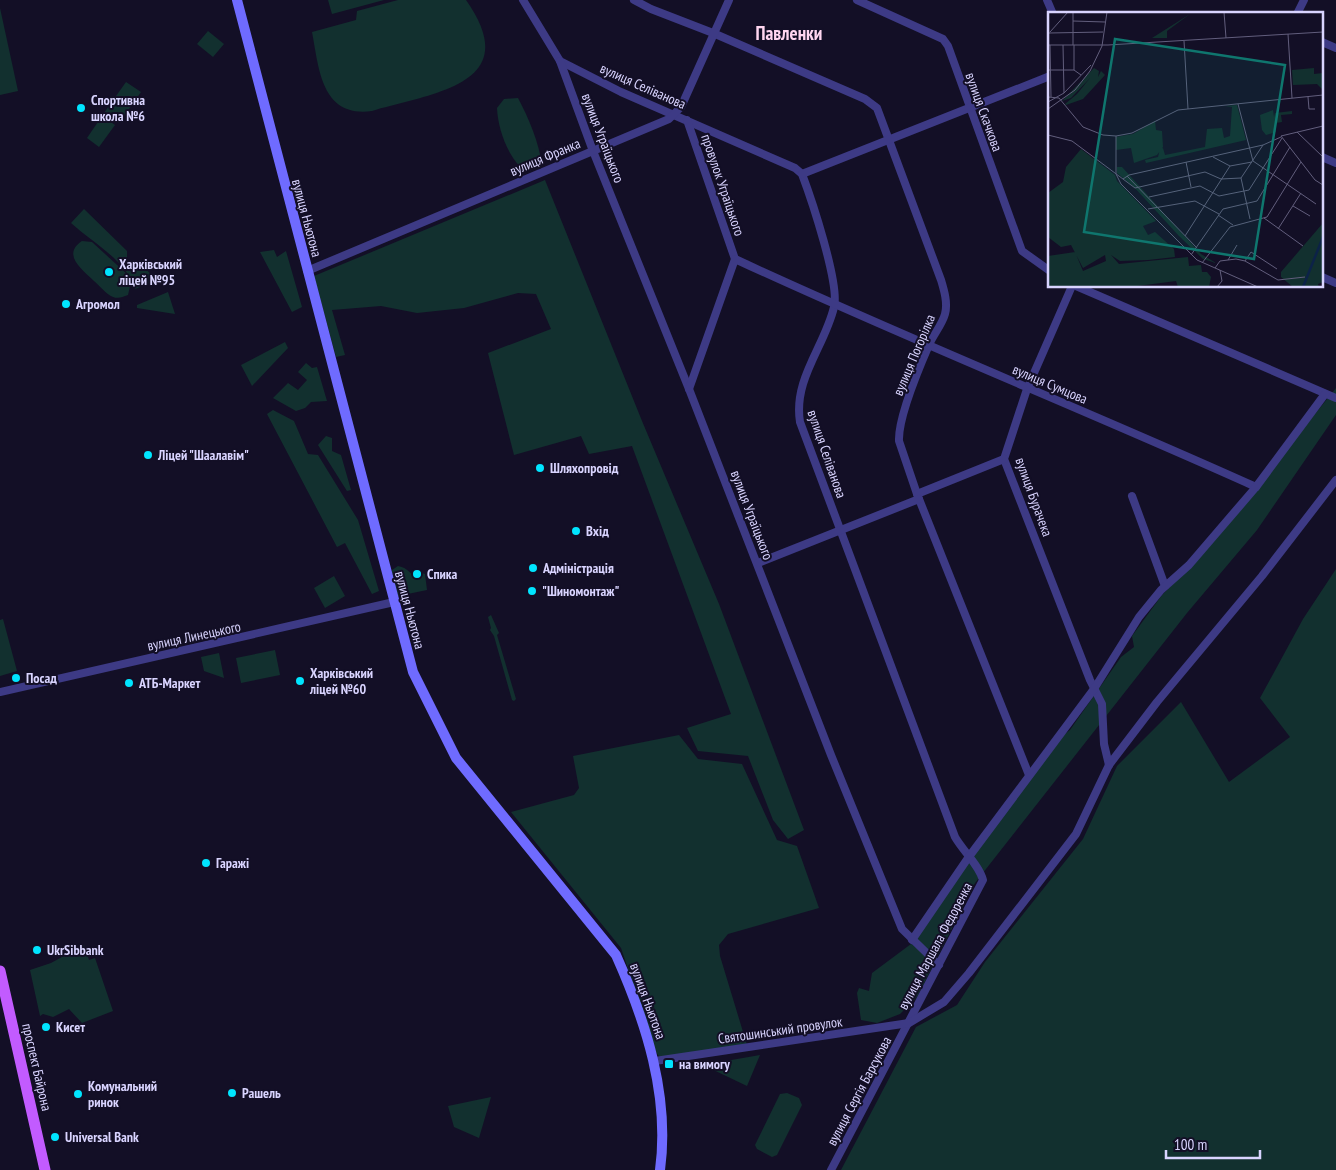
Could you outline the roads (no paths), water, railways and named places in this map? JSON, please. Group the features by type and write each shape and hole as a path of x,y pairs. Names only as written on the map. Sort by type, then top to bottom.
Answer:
{"main road":[{"name":"проспект Байрона","path":"0,971 45,1170"}],"street":[{"name":"вулиця Ньютона","path":"237,0 413,672 456,758 616,955 632,991 654,1061 663,1132 660,1170"},
{"path":"523,0 560,61"},
{"name":"вулиця Погорілка","path":"634,0 651,9 714,33 872,103 877,108 944,290 945,314 929,346 898,433 905,463 918,497 1029,775"},
{"path":"676,114 693,82 729,0"},
{"name":"вулиця Скачкова","path":"857,0 943,39 948,46 1022,251 1048,270"},
{"path":"1047,0 1052,12"},
{"path":"1299,12 1304,0"},
{"path":"1324,43 1336,48"},
{"name":"вулиця Селіванова","path":"560,61 621,92 676,114 795,168 802,174 832,277 835,306 802,385 798,406 800,422 955,837 981,874 983,880"},
{"name":"вулиця Уграїцького","path":"560,61 593,151 689,388 855,815 902,929 939,965"},
{"path":"802,174 1048,77"},
{"name":"вулиця Франка","path":"307,271 593,151 676,114"},
{"name":"провулок Уграїцького","path":"687,120 735,259"},
{"path":"1324,158 1336,163"},
{"path":"689,388 735,259 835,306"},
{"path":"1324,278 1336,283"},
{"name":"вулиця Бурачека","path":"1076,288 1027,389 1004,459 1094,689 1102,704 1104,744 1108,765"},
{"path":"1078,288 1336,398"},
{"name":"вулиця Сумцова","path":"835,306 1027,389 1145,437 1256,487"},
{"path":"912,940 968,858 1094,689 1139,617 1165,586 1189,565 1256,487 1325,394"},
{"path":"758,563 840,532 1004,459"},
{"path":"908,1023 944,1002 975,966 1076,834 1108,765 1157,702 1262,576 1336,480"},
{"path":"1132,496 1165,586"},
{"name":"вулиця Линецького","path":"0,692 394,602"},
{"name":"вулиця Маршала Федоренка","path":"908,1023 983,880"},
{"name":"Святошинський провулок","path":"654,1061 908,1023"},
{"name":"вулиця Сергія Барсукова","path":"831,1170 908,1023"}],"place":[{"name":"Спортивна школа №6","path":"81,108"},
{"name":"Харківський ліцей №95","path":"109,272"},
{"name":"Агромол","path":"66,304"},
{"name":"Ліцей \"Шаалавім\"","path":"148,455"},
{"name":"Шляхопровід","path":"540,468"},
{"name":"Вхід","path":"576,531"},
{"name":"Адміністрація","path":"533,568"},
{"name":"Спика","path":"417,574"},
{"name":"\"Шиномонтаж\"","path":"532,591"},
{"name":"Посад","path":"16,678"},
{"name":"Харківський ліцей №60","path":"300,681"},
{"name":"АТБ-Маркет","path":"129,683"},
{"name":"Гаражі","path":"206,863"},
{"name":"UkrSibbank","path":"37,950"},
{"name":"Кисет","path":"46,1027"},
{"name":"на вимогу","path":"669,1064"},
{"name":"Рашель","path":"232,1093"},
{"name":"Комунальний ринок","path":"78,1094"},
{"name":"Universal Bank","path":"55,1137"}],"district":[{"name":"Павленки","path":"789,33"}]}
